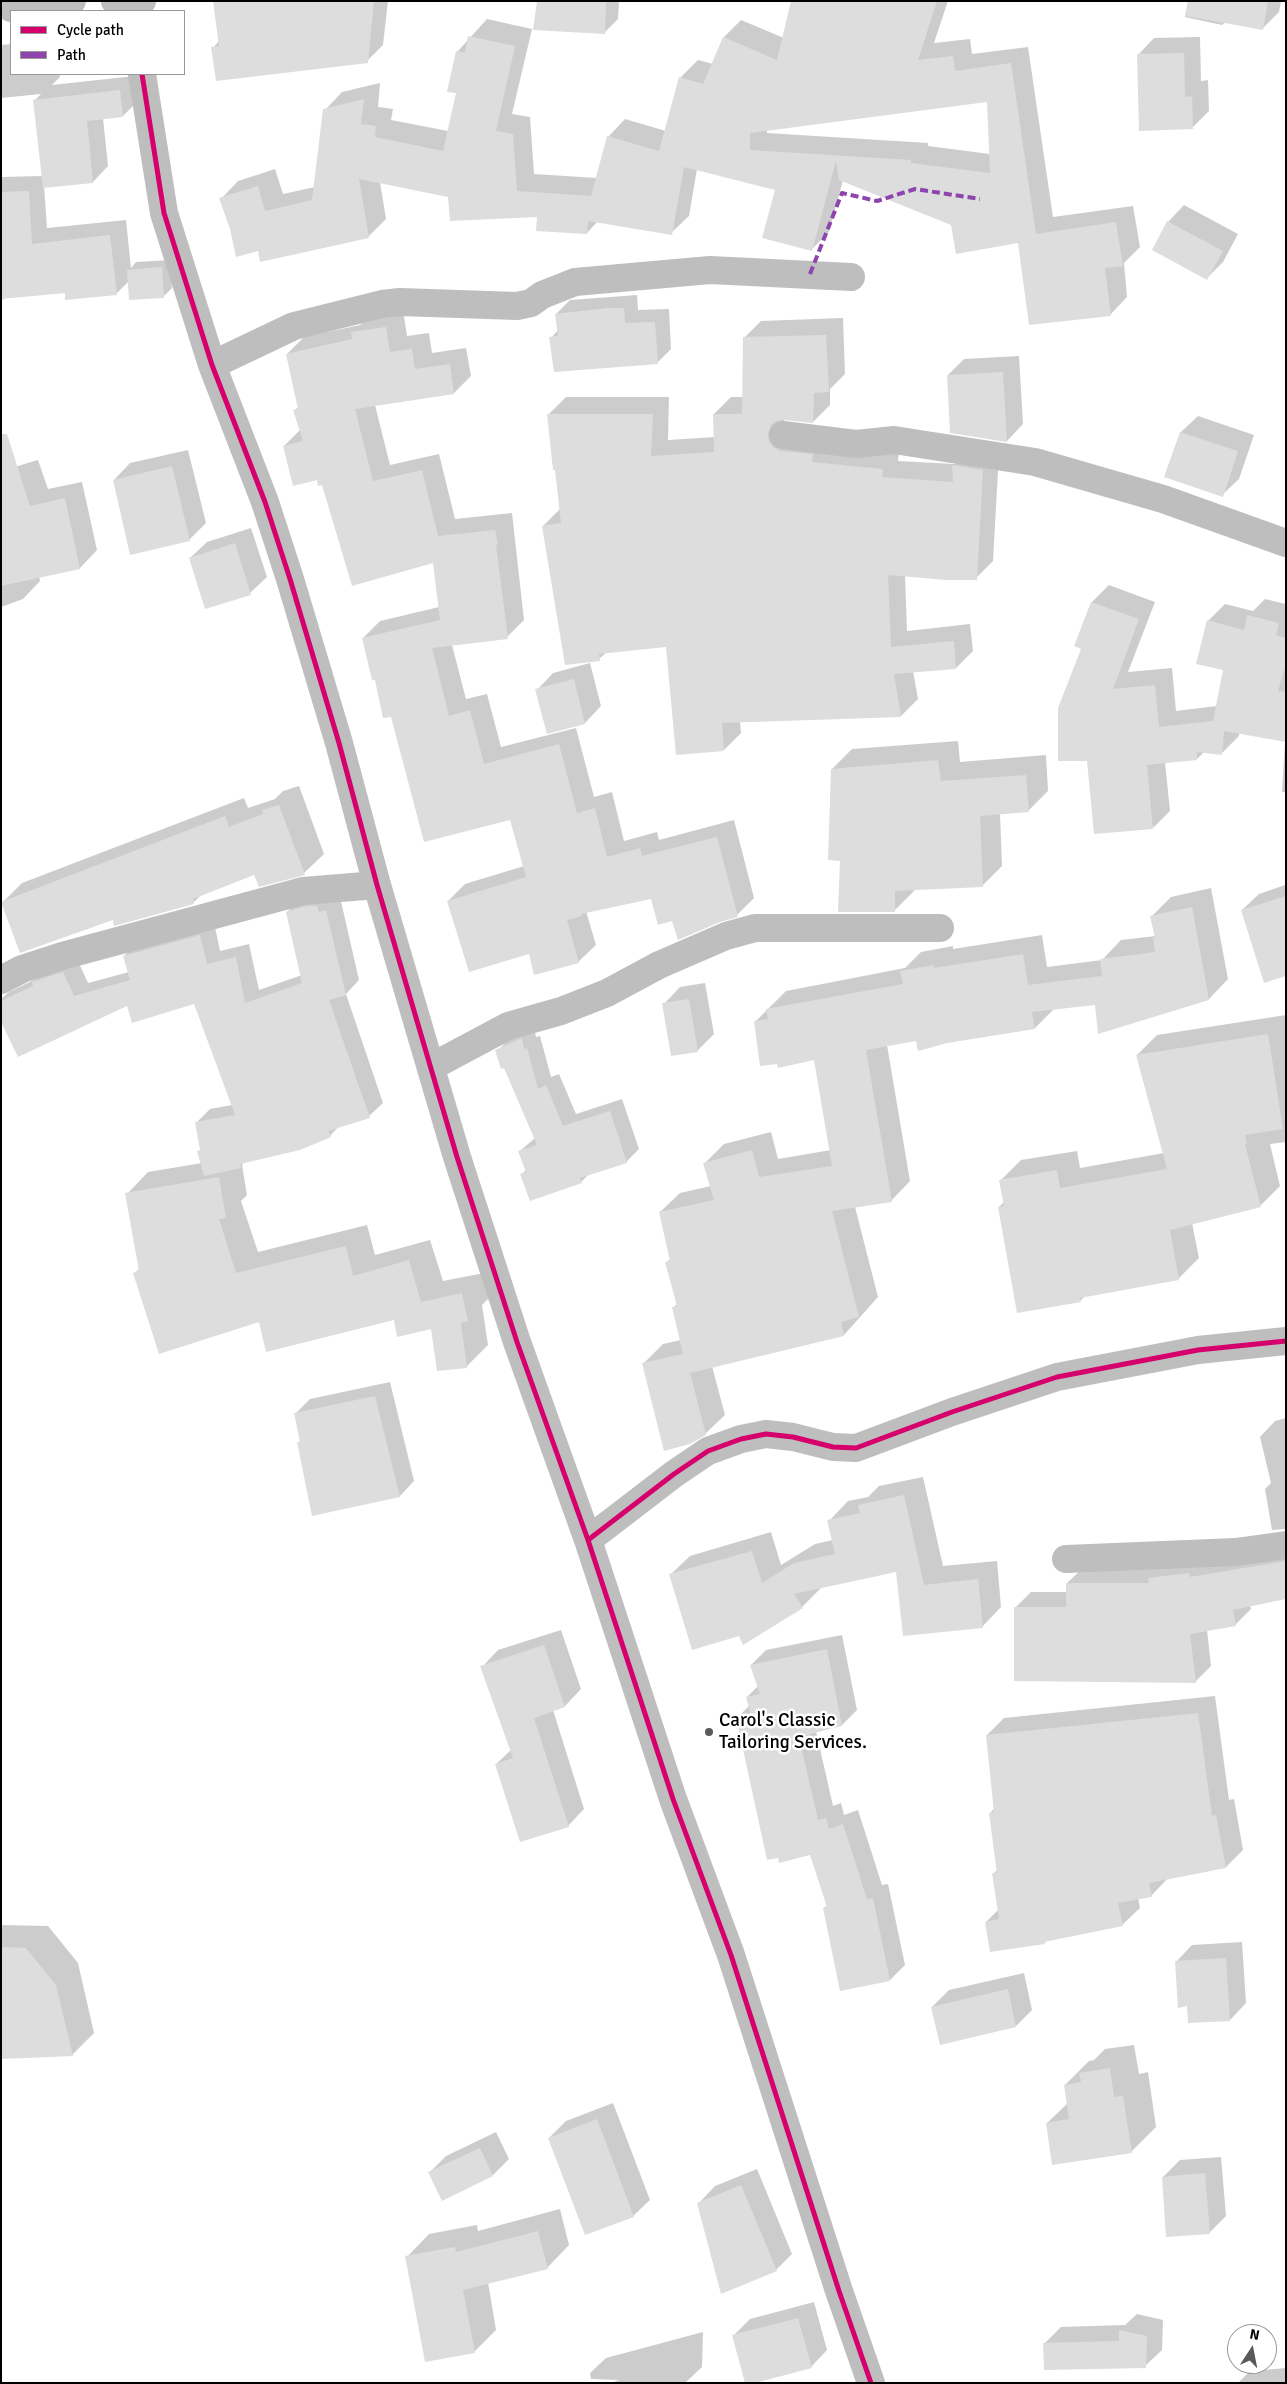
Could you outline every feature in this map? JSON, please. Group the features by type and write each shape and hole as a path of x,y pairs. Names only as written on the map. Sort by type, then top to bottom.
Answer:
{"street":[{"path":"1,2 11,8 47,8 72,1"},
{"path":"142,75 164,213 212,365 265,502 290,579 339,743 377,885 457,1157 517,1342 588,1540 673,1798 731,1955 839,2291 871,2383"},
{"path":"212,365 294,326 382,304 400,302 517,306 531,303 542,295 575,282 710,270 851,277"},
{"path":"783,435 856,444 894,440 1035,462 1163,499 1286,543"},
{"path":"1,980 22,969 62,956 303,891 377,885"},
{"path":"431,1067 508,1026 561,1011 607,993 659,965 726,936 755,928 940,928"},
{"path":"588,1540 674,1474 708,1451 741,1439 766,1434 793,1437 833,1447 856,1448 952,1412 1057,1377 1198,1350 1286,1341"},
{"path":"1066,1559 1236,1552 1286,1545"}],"building":[{"path":"213,1 374,1 368,63 216,81 211,47 219,46"},
{"path":"537,1 606,1 605,34 533,30"},
{"path":"791,1 937,1 918,60 953,56 955,71 1011,63 1036,234 1116,222 1123,266 1105,268 1111,316 1029,325 1018,243 956,254 951,225 839,180 836,161 812,251 762,238 775,190 684,167 672,235 588,221 587,234 536,231 537,217 450,221 448,197 359,179 369,238 260,262 258,251 236,257 230,229 219,198 258,186 265,211 312,200 323,109 364,99 361,124 376,126 375,137 443,151 456,93 447,92 456,51 465,53 468,36 515,46 496,131 513,134 517,191 591,196 607,136 659,151 679,77 703,84 723,37 777,60","holes":["987,102 990,173 911,163 911,160 750,150 750,133"]},
{"path":"1188,1 1268,1 1263,30 1186,16"},
{"path":"1184,53 1185,97 1192,96 1193,129 1139,131 1137,54"},
{"path":"120,90 123,117 87,121 93,183 43,188 33,100"},
{"path":"29,191 32,244 110,235 117,295 65,300 65,293 1,299 1,192"},
{"path":"1167,221 1223,251 1207,280 1152,250"},
{"path":"162,267 164,298 129,300 127,270"},
{"path":"624,308 625,323 655,322 658,364 554,372 549,337 558,336 555,314"},
{"path":"386,327 390,352 412,349 415,369 450,364 454,394 355,409 373,481 422,470 438,536 495,530 498,544 496,545 508,639 432,648 449,716 470,710 484,764 559,744 577,813 595,808 607,857 640,848 642,856 717,837 738,917 720,922 678,940 672,921 658,925 651,899 581,914 582,916 567,920 579,963 534,975 529,954 469,972 447,901 526,877 510,820 424,842 391,717 383,718 375,680 372,680 362,638 440,620 433,563 352,586 322,485 318,486 317,480 293,486 283,446 303,441 293,410 298,409 286,354 352,339 351,332"},
{"path":"826,335 829,392 814,393 813,423 784,420 776,421 771,425 768,434 769,442 773,447 781,451 813,454 812,462 883,469 882,477 953,482 952,465 983,470 977,580 946,580 888,575 891,647 954,641 956,669 894,674 901,717 722,723 724,751 676,755 666,647 599,654 600,661 565,665 542,526 561,523 547,414 653,414 651,456 714,452 713,414 742,414 743,337"},
{"path":"1003,372 1007,442 950,433 947,375"},
{"path":"1180,432 1238,451 1223,497 1164,477"},
{"path":"1,434 7,434 30,506 65,498 80,569 1,586"},
{"path":"172,466 190,541 130,555 113,480"},
{"path":"235,543 251,595 205,609 189,558"},
{"path":"1091,602 1139,619 1113,689 1155,685 1159,727 1213,721 1223,670 1196,664 1207,620 1244,630 1247,615 1279,623 1276,635 1286,638 1286,663 1278,691 1286,692 1286,742 1224,731 1222,755 1197,752 1197,760 1147,765 1153,829 1094,834 1087,761 1058,761 1058,708 1081,649 1074,646"},
{"path":"574,679 585,724 547,734 535,689"},
{"path":"938,760 941,781 1026,775 1029,812 980,816 983,887 895,891 895,912 838,912 840,861 828,860 831,769"},
{"path":"279,805 305,875 259,887 254,875 193,899 194,904 114,926 113,920 20,953 1,902 225,816 229,827 263,814 262,810"},
{"path":"1286,896 1286,976 1264,983 1241,910"},
{"path":"306,906 317,906 319,912 326,910 346,995 329,1000 370,1118 328,1131 331,1137 300,1150 240,1164 241,1168 204,1176 197,1151 200,1150 195,1122 235,1115 194,1004 132,1023 127,1006 18,1057 1,1022 1,1001 33,986 32,982 63,972 74,996 130,980 123,956 200,935 207,964 236,957 245,1003 302,983 286,912"},
{"path":"1192,907 1209,1000 1098,1034 1095,1005 1032,1012 1035,1029 947,1043 918,1051 916,1041 866,1050 892,1202 832,1211 859,1317 841,1322 844,1336 690,1373 706,1435 690,1444 664,1451 642,1363 683,1354 672,1307 677,1306 665,1262 670,1261 659,1212 714,1200 703,1163 752,1150 759,1177 832,1166 814,1060 778,1068 777,1064 760,1066 754,1021 768,1019 766,1009 903,984 900,971 934,965 934,968 1023,954 1028,985 1102,976 1100,959 1155,952 1153,938 1155,938 1150,916"},
{"path":"689,999 698,1052 671,1056 662,1003"},
{"path":"1268,1034 1283,1129 1245,1135 1247,1143 1245,1144 1261,1207 1170,1230 1179,1280 1080,1298 1081,1302 1017,1313 998,1207 1004,1206 999,1180 1057,1170 1060,1188 1167,1169 1136,1055"},
{"path":"522,1038 524,1049 527,1048 538,1089 546,1085 563,1126 610,1111 627,1163 580,1178 582,1183 530,1201 520,1174 526,1172 518,1151 537,1145 504,1068 501,1069 495,1050"},
{"path":"219,1177 226,1218 219,1219 236,1273 346,1246 353,1276 409,1260 421,1302 462,1293 468,1321 461,1323 467,1368 437,1371 431,1329 397,1337 394,1320 266,1352 259,1322 159,1354 133,1273 139,1271 125,1193"},
{"path":"375,1396 400,1497 312,1516 297,1442 300,1442 294,1413"},
{"path":"904,1495 924,1585 978,1579 983,1628 903,1636 896,1572 794,1594 803,1608 743,1645 739,1636 692,1650 669,1574 752,1551 762,1583 794,1563 835,1554 827,1520 860,1513 858,1505"},
{"path":"1286,1561 1286,1599 1233,1610 1236,1626 1190,1634 1196,1683 1014,1681 1014,1607 1066,1607 1066,1583 1149,1583 1148,1578 1190,1573 1190,1577"},
{"path":"544,1645 565,1707 534,1718 569,1827 520,1842 495,1764 513,1758 480,1666"},
{"path":"827,1649 842,1726 799,1737 818,1820 826,1818 829,1829 843,1824 867,1899 873,1898 890,1981 840,1991 823,1908 827,1907 810,1855 779,1863 778,1858 767,1860 736,1717 750,1713 746,1697 760,1694 750,1665"},
{"path":"1198,1713 1212,1816 1216,1815 1226,1868 1149,1883 1152,1897 1118,1903 1123,1926 1044,1942 1045,1944 990,1952 985,1922 999,1919 992,1873 997,1873 989,1813 994,1812 986,1735"},
{"path":"1,1947 26,1948 56,1985 73,2056 1,2059"},
{"path":"1226,1958 1230,2021 1188,2023 1187,2006 1178,2008 1175,1961"},
{"path":"1008,1989 1016,2027 940,2045 931,2007"},
{"path":"1110,2068 1114,2097 1123,2096 1132,2153 1052,2165 1046,2123 1069,2119 1064,2085 1081,2082 1079,2073"},
{"path":"597,2119 634,2217 585,2235 548,2138"},
{"path":"480,2148 493,2176 442,2201 428,2172"},
{"path":"1205,2173 1210,2234 1166,2237 1162,2177"},
{"path":"741,2185 777,2271 721,2294 697,2203"},
{"path":"538,2231 548,2269 463,2290 475,2353 425,2362 405,2256 455,2247 456,2252"},
{"path":"798,2318 812,2368 755,2383 745,2383 732,2335"},
{"path":"1119,2330 1147,2336 1146,2368 1044,2370 1043,2343 1119,2341"}],"marked path":[{"path":"810,274 842,193 877,201 915,189 980,199"}],"cycle path":[{"path":"142,75 164,213 212,365 265,502 290,579 339,743 377,885 457,1157 517,1342 588,1540 673,1799 731,1955 839,2291 871,2383"},
{"path":"588,1540 674,1474 708,1451 741,1439 766,1434 793,1437 833,1447 856,1448 952,1412 1057,1377 1198,1350 1286,1341"}],"place":[{"name":"Carol's Classic Tailoring Services.","path":"709,1732"}]}
